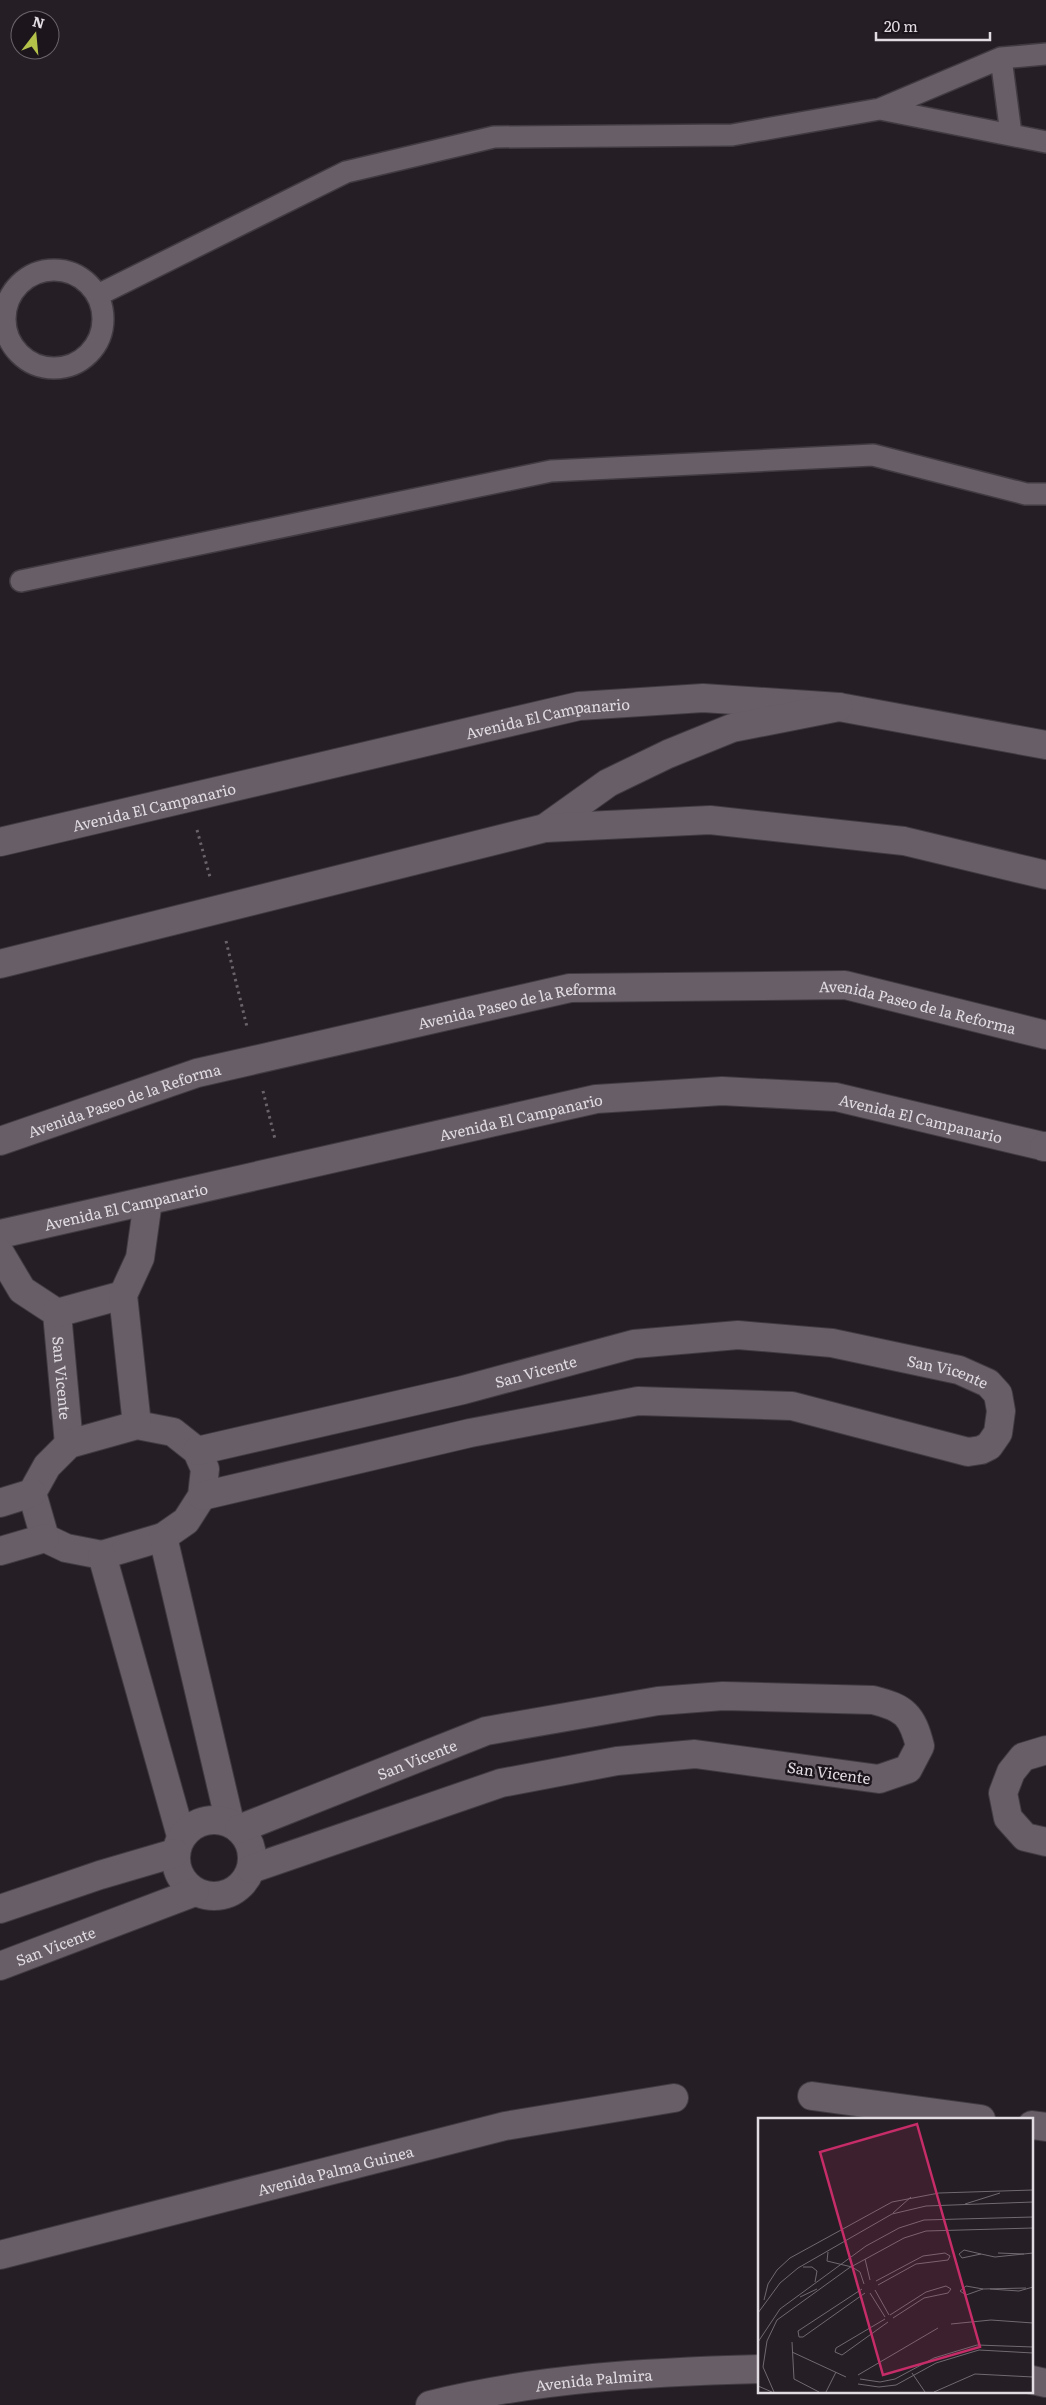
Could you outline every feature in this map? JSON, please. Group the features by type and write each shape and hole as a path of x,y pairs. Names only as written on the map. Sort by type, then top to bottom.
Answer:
{"street":[{"name":"Avenida El Campanario","path":"0,842 578,706 702,698 839,707 1046,745"},
{"path":"545,828 608,783 668,754 732,728 839,707"},
{"path":"0,964 545,828 710,820 904,841 1046,875"},
{"name":"Avenida Paseo de la Reforma","path":"0,1141 197,1073 570,988 845,985 1046,1035"},
{"name":"Avenida El Campanario","path":"0,1234 596,1099 722,1091 836,1097 1045,1146"},
{"path":"137,1425 123,1295 140,1258 148,1201"},
{"path":"0,1253 22,1290 56,1312 123,1295"},
{"name":"San Vicente","path":"56,1312 69,1444"},
{"name":"San Vicente","path":"197,1451 463,1390 634,1344 738,1335 832,1343 959,1370 988,1383 998,1394 1001,1411 998,1433 989,1446 968,1452 792,1406 638,1401 470,1433 202,1496"},
{"path":"463,1390 470,1433"},
{"path":"0,1503 32,1493 47,1466 69,1444 137,1425 172,1432 197,1451 205,1469 202,1496 186,1521 163,1537 102,1555 66,1548 45,1538 0,1551"},
{"path":"32,1493 45,1538"},
{"path":"102,1555 178,1845 176,1869 183,1882 195,1892 212,1897 228,1894 243,1884 251,1869 251,1848 234,1826 163,1537"},
{"name":"San Vicente","path":"234,1826 486,1731 658,1701 723,1696 873,1700 896,1706 915,1724 920,1746 908,1769 879,1780 695,1754 617,1761 501,1783 251,1869"},
{"path":"1046,1750 1023,1757 1011,1772 1002,1793 1008,1818 1025,1836 1046,1842"},
{"path":"0,1909 100,1875 178,1845 195,1824 212,1820 234,1826"},
{"name":"San Vicente","path":"0,1966 195,1892"},
{"path":"812,2096 974,2118"},
{"name":"Avenida Palma Guinea","path":"0,2255 505,2126 674,2098"},
{"name":"Avenida Palmira","path":"430,2405 549,2382 700,2371 758,2369"}],"lane":[{"path":"98,295 355,169 494,137 732,135 880,109 1001,58 1046,54"},
{"path":"1001,58 1011,134"},
{"path":"880,109 1046,142"},
{"path":"50,269 78,275 98,295 104,322 94,349 71,366 43,368 18,354 4,330 6,302 12,294 24,279 50,269"},
{"path":"21,581 551,471 873,455 1026,494 1046,494"}],"path":[{"path":"189,798 283,1170"}]}
